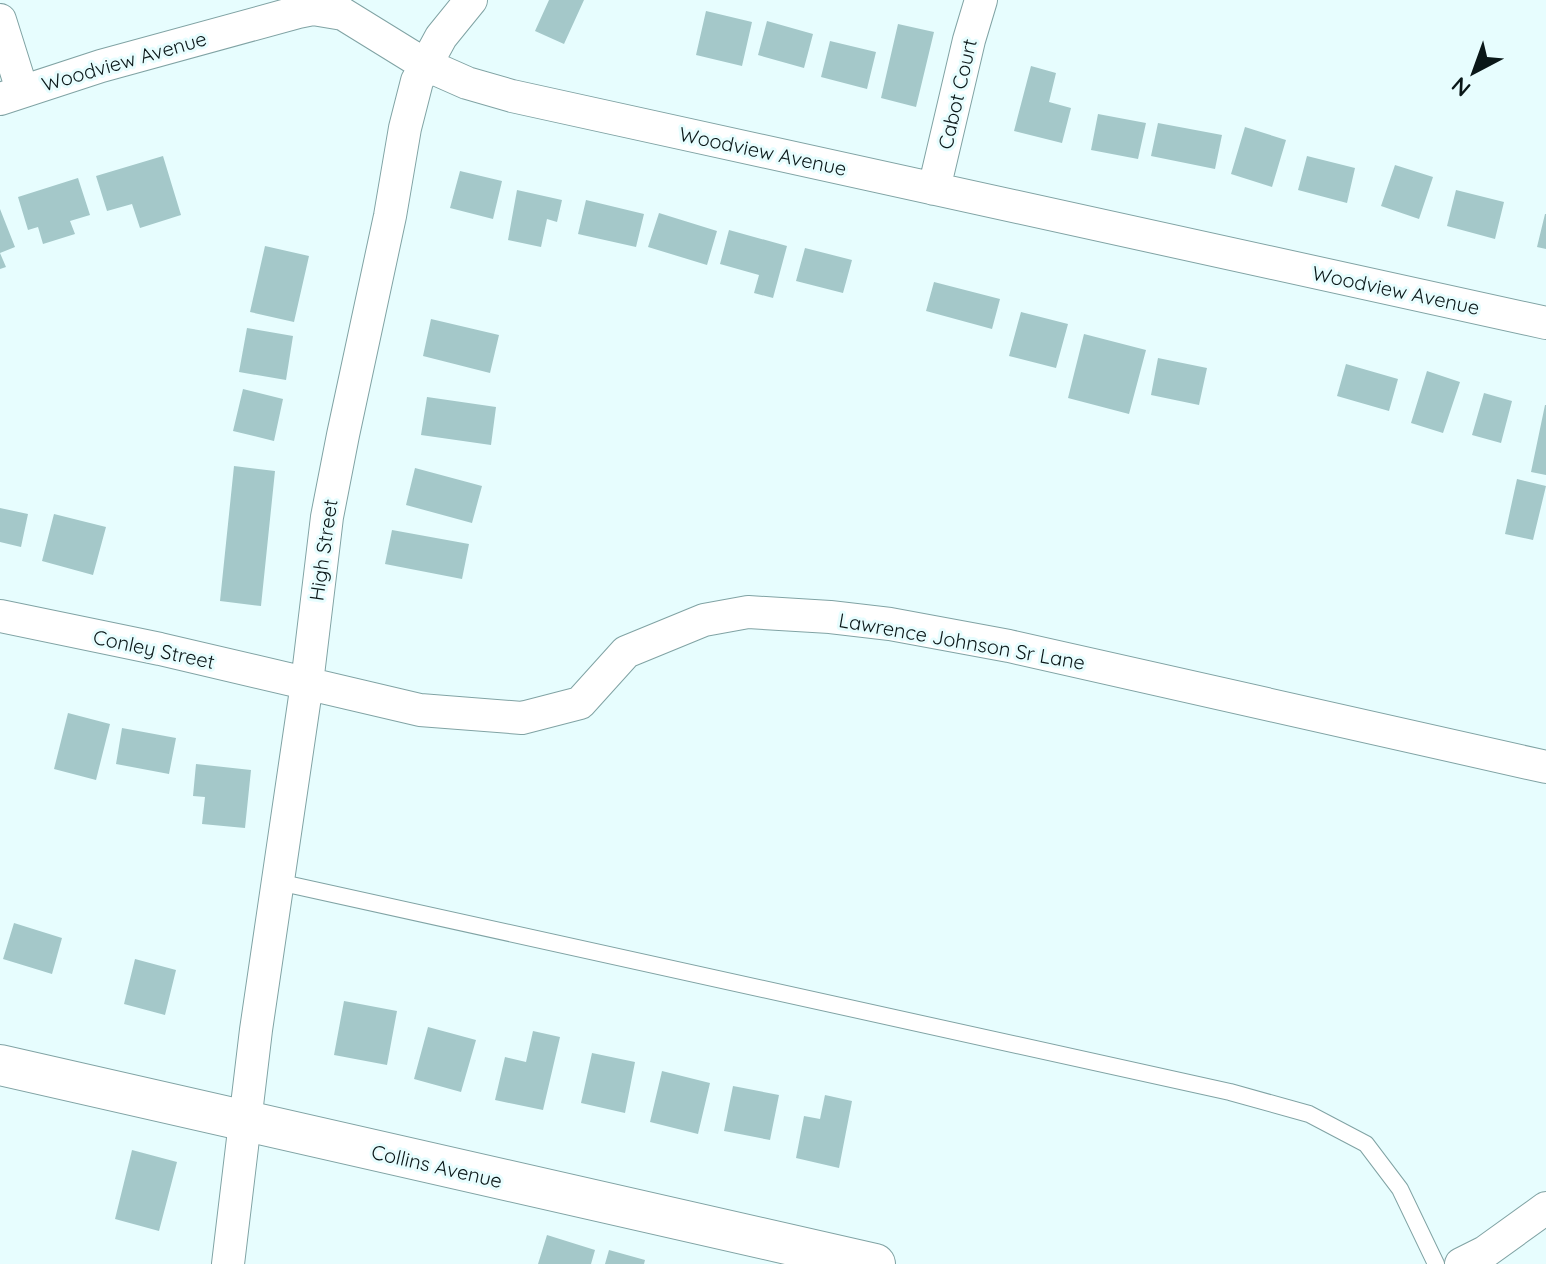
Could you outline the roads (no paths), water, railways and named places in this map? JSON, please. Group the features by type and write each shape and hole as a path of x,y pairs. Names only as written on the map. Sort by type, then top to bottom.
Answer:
{"street":[{"name":"High Street","path":"228,1264 244,1122 307,683 327,517 417,81 441,37 471,0"},
{"name":"Cabot Court","path":"934,189 981,0"},
{"name":"Woodview Avenue","path":"11,94 101,66 313,9 343,14 424,64 467,83 512,96 1546,323"},
{"path":"0,20 11,94"},
{"name":"Lawrence Johnson Sr Lane","path":"307,683 420,710 522,718 580,703 626,652 704,620 748,612 770,612 890,624 1009,646 1546,767"},
{"name":"Conley Street","path":"0,616 307,683"},
{"name":"Collins Avenue","path":"0,1065 875,1264"},
{"path":"1461,1264 1485,1252 1546,1208"}],"lane":[{"path":"278,882 1230,1092 1309,1114 1366,1144 1400,1189 1436,1264"}]}
